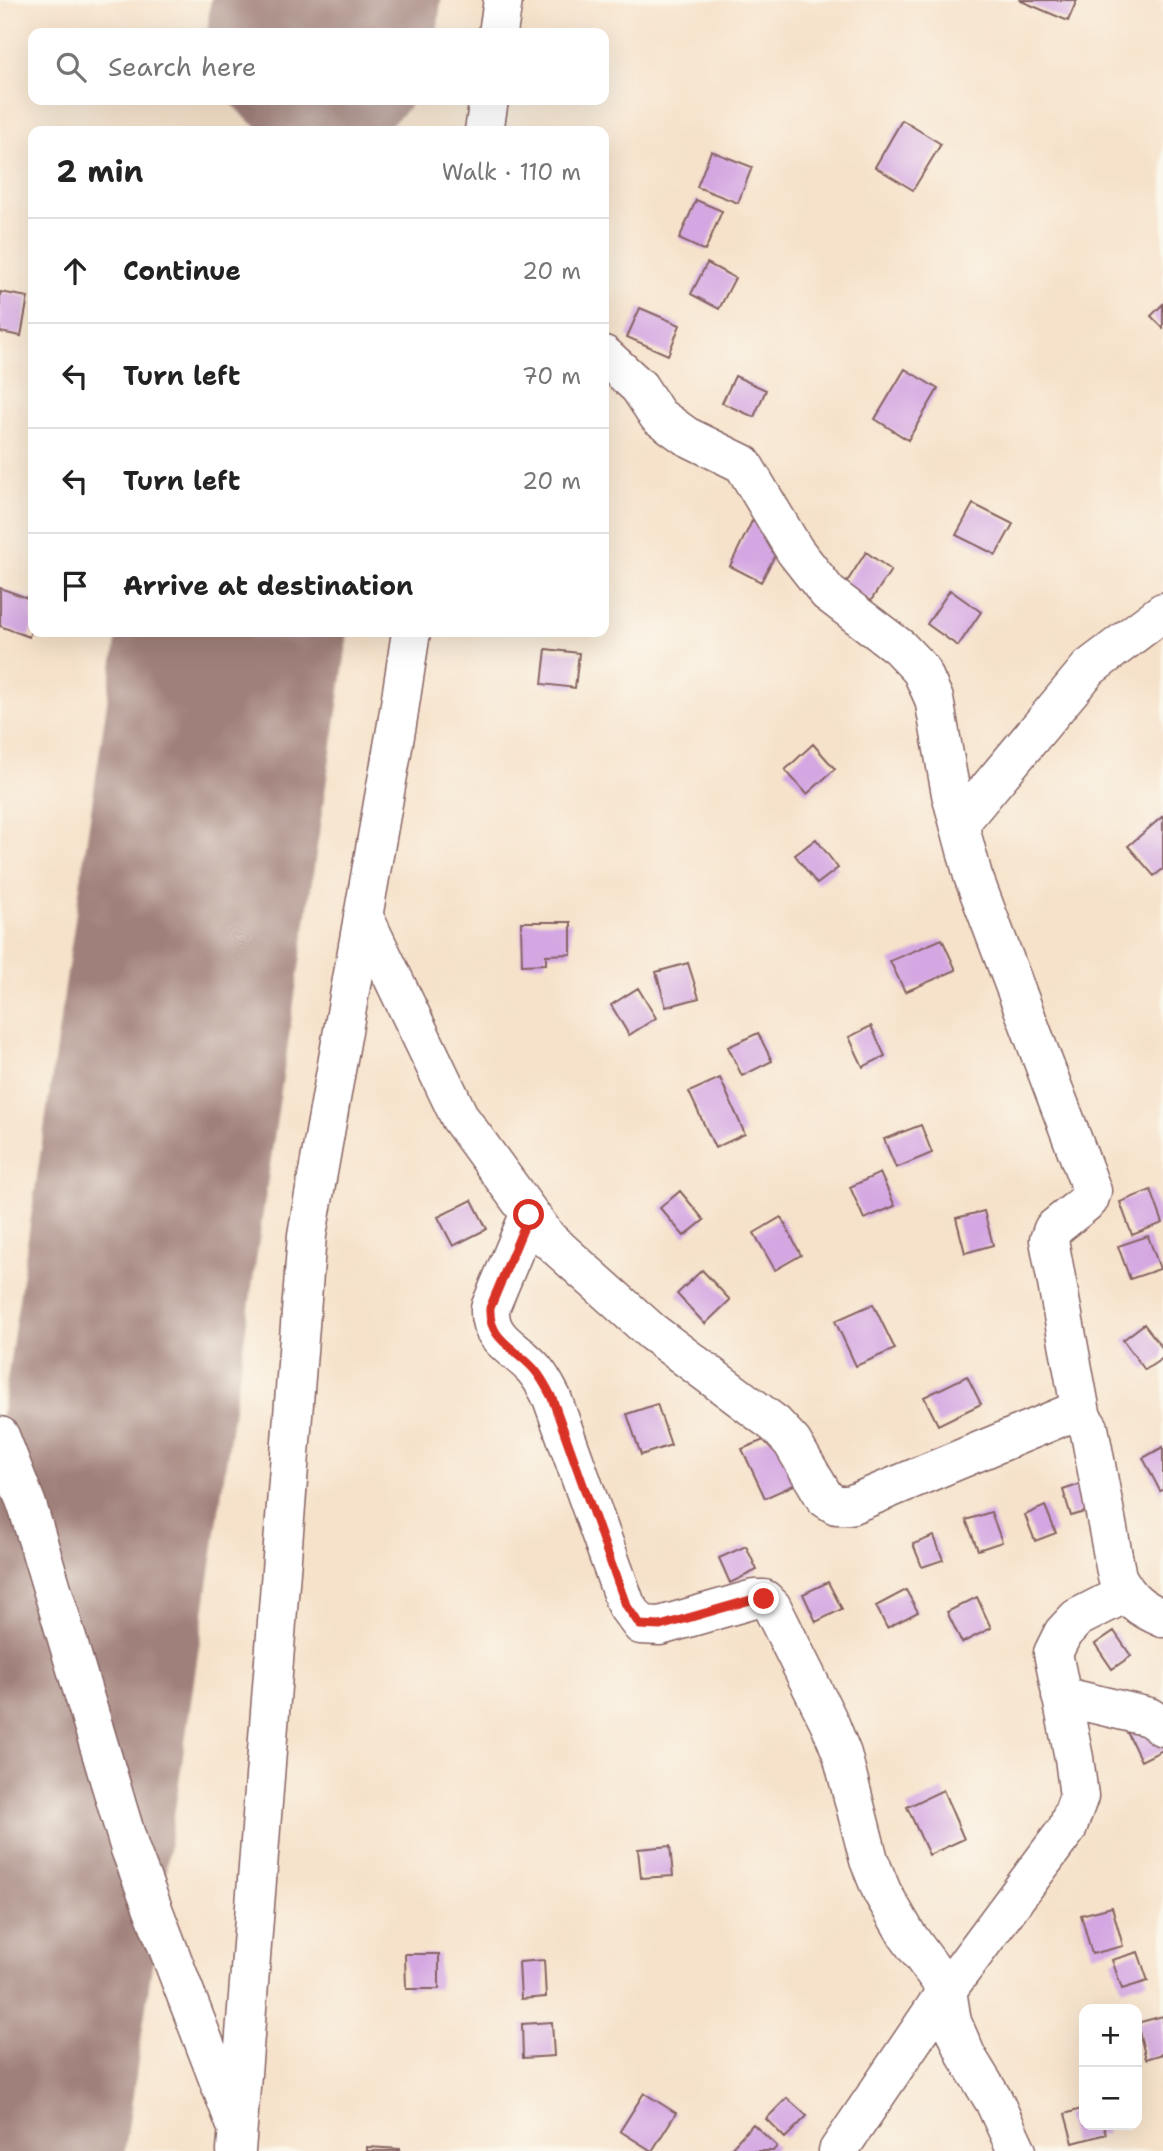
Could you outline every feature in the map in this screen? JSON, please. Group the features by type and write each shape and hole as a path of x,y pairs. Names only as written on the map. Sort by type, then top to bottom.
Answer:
{"street":[{"path":"499,28 503,0"},
{"path":"485,126 488,105"},
{"path":"609,360 639,387 658,416 686,436 743,464 794,551 828,593 899,647 921,670 934,699 951,794 974,876 1092,1191 1089,1200 1054,1229 1049,1240 1082,1418 1089,1429 1117,1577 1126,1593 1142,1609 1163,1618"},
{"path":"960,824 1089,668 1163,612"},
{"path":"237,2141 307,1236 410,637"},
{"path":"363,915 460,1118 548,1239 652,1332 775,1424 792,1442 825,1498 836,1505 850,1505 1071,1413 1082,1418"},
{"path":"529,1215 490,1308 489,1322 498,1335 534,1369 552,1398 626,1605 640,1625 660,1626 754,1599 764,1599 772,1606 842,1754 869,1860 882,1892 907,1935 947,1990 952,2022 967,2057 995,2101 1017,2151"},
{"path":"0,1436 27,1505 130,1849 237,2141"},
{"path":"838,2151 947,1990 1067,1829 1079,1796 1053,1653 1063,1633 1077,1618 1126,1593"},
{"path":"1062,1696 1149,1717 1163,1727"}],"building":[{"path":"1019,0 1077,0 1068,21"},
{"path":"902,120 941,144 913,190 875,167"},
{"path":"711,151 752,167 738,203 697,187"},
{"path":"696,200 722,211 705,251 679,239"},
{"path":"707,263 735,278 719,309 691,294"},
{"path":"0,292 28,297 21,336 0,332"},
{"path":"1163,304 1163,328 1151,316"},
{"path":"640,308 680,325 668,355 627,337"},
{"path":"905,369 938,389 908,440 875,419"},
{"path":"735,376 766,390 754,417 722,403"},
{"path":"973,504 1013,524 996,555 956,535"},
{"path":"752,521 784,538 761,582 730,566"},
{"path":"866,552 891,570 870,602 845,585"},
{"path":"0,588 28,598 28,637 0,626"},
{"path":"950,590 981,612 958,646 927,624"},
{"path":"546,649 579,653 575,688 542,684"},
{"path":"813,744 835,769 807,794 785,770"},
{"path":"1163,816 1163,869 1154,876 1128,846"},
{"path":"816,839 838,868 817,884 795,855"},
{"path":"521,922 571,922 571,954 546,955 546,964 522,965"},
{"path":"942,939 956,970 905,992 890,961"},
{"path":"688,963 699,998 666,1007 656,972"},
{"path":"638,988 656,1018 629,1035 611,1005"},
{"path":"871,1026 885,1056 863,1067 849,1037"},
{"path":"758,1033 772,1061 742,1076 728,1047"},
{"path":"720,1078 745,1134 715,1148 689,1092"},
{"path":"921,1125 932,1153 896,1168 884,1139"},
{"path":"880,1173 895,1206 864,1219 850,1187"},
{"path":"1151,1190 1163,1223 1132,1235 1120,1202"},
{"path":"680,1191 704,1220 684,1236 660,1208"},
{"path":"472,1200 487,1229 453,1246 438,1217"},
{"path":"984,1211 993,1245 965,1253 956,1218"},
{"path":"781,1217 801,1255 775,1270 754,1233"},
{"path":"1148,1236 1160,1269 1130,1279 1118,1246"},
{"path":"702,1270 730,1300 705,1324 677,1294"},
{"path":"873,1304 895,1349 856,1366 835,1321"},
{"path":"1144,1324 1163,1349 1163,1358 1145,1370 1123,1340"},
{"path":"967,1376 981,1404 938,1425 924,1397"},
{"path":"657,1404 671,1445 641,1455 627,1414"},
{"path":"783,1432 805,1480 765,1498 742,1449"},
{"path":"1163,1447 1163,1490 1160,1491 1143,1458"},
{"path":"1090,1481 1098,1508 1071,1516 1063,1490"},
{"path":"1045,1506 1056,1533 1035,1541 1025,1515"},
{"path":"991,1512 1002,1542 978,1550 966,1520"},
{"path":"934,1536 943,1560 922,1567 913,1544"},
{"path":"746,1546 757,1570 730,1583 719,1558"},
{"path":"828,1582 842,1609 816,1622 803,1594"},
{"path":"906,1590 918,1612 887,1628 876,1606"},
{"path":"977,1597 991,1628 962,1643 947,1612"},
{"path":"1114,1631 1131,1656 1112,1669 1095,1644"},
{"path":"1126,1730 1163,1739 1163,1750 1141,1761"},
{"path":"943,1790 964,1839 929,1855 907,1807"},
{"path":"670,1846 673,1876 641,1878 638,1849"},
{"path":"1112,1907 1123,1946 1092,1954 1081,1915"},
{"path":"1138,1952 1148,1981 1122,1989 1112,1960"},
{"path":"405,1954 439,1954 439,1989 406,1989"},
{"path":"544,1960 546,1997 521,1999 519,1962"},
{"path":"1163,2016 1163,2054 1146,2059 1142,2043 1142,2022"},
{"path":"552,2022 554,2056 523,2058 522,2024"},
{"path":"644,2093 676,2113 652,2151 620,2131"},
{"path":"787,2098 807,2116 785,2138 766,2119"},
{"path":"1079,2110 1079,2130 1105,2130 1106,2134 1073,2143 1065,2114"},
{"path":"753,2124 777,2146 773,2151 728,2151"},
{"path":"367,2147 400,2149 400,2151 367,2151"}],"runway":[{"path":"323,28 326,0"},
{"path":"9,2151 232,637"}],"route":[{"path":"529,1215 490,1308 489,1322 498,1335 534,1369 552,1398 594,1509 626,1605 640,1625 660,1626 754,1599 764,1599"}]}
